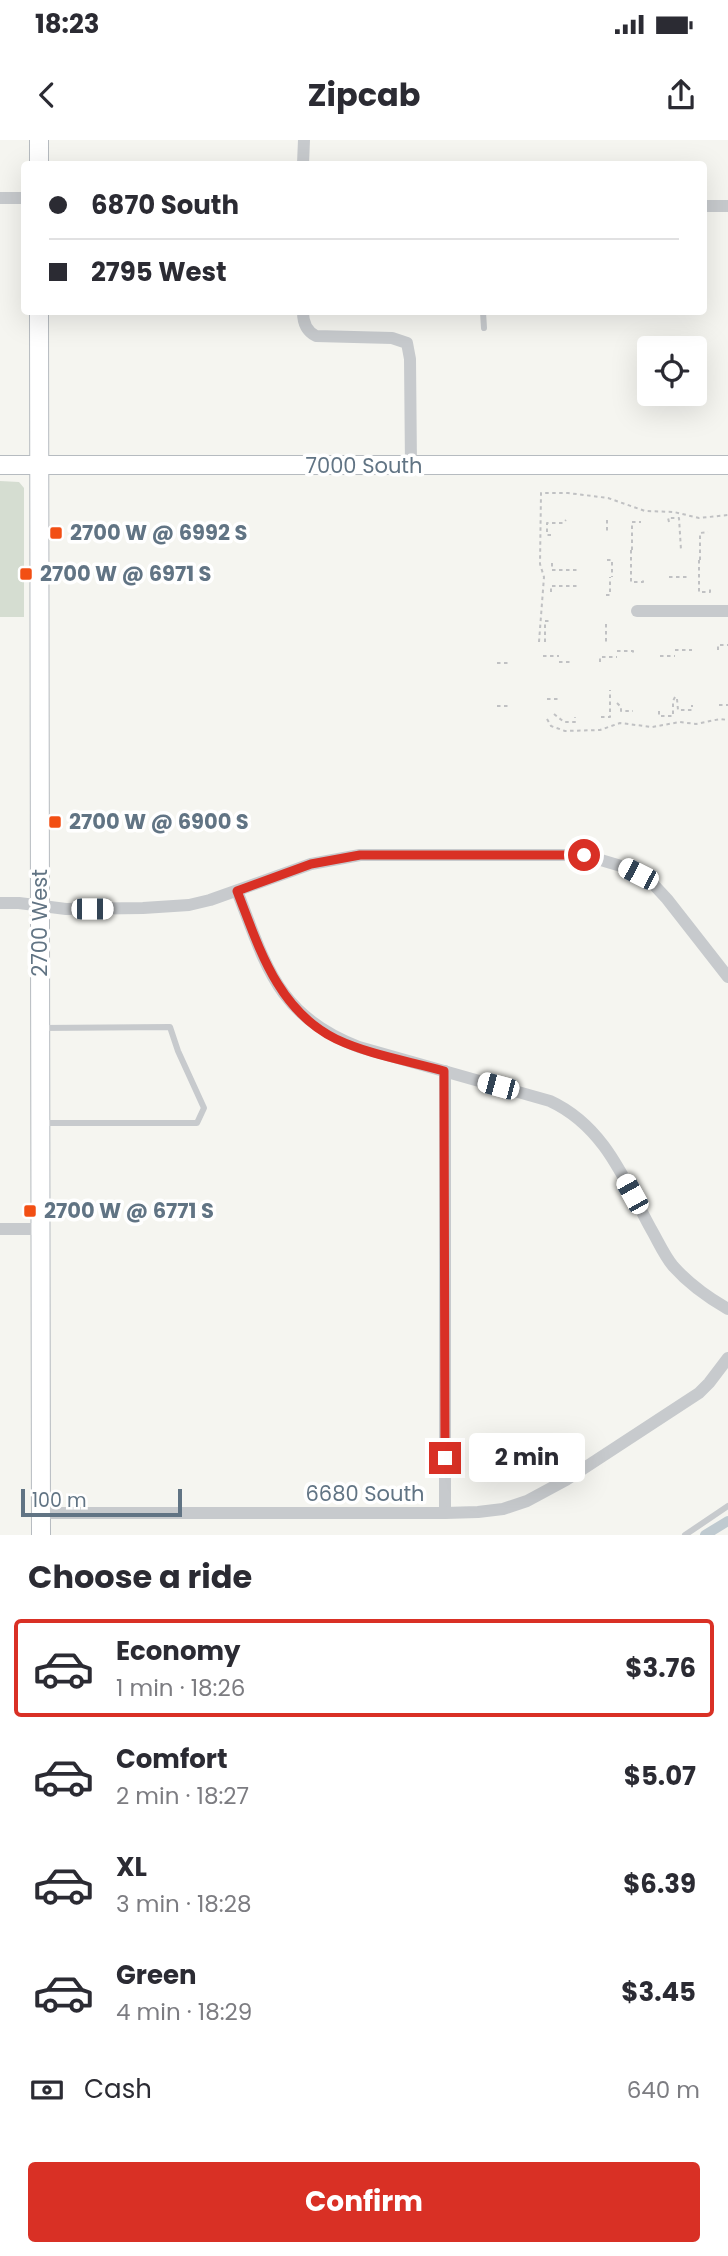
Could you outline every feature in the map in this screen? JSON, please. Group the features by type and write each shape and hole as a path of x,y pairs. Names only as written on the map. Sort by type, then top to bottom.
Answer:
{"main road":[{"path":"39,140 39,161"},
{"name":"2700 West","path":"39,315 41,1535"},
{"name":"7000 South","path":"0,465 728,465"}],"street":[{"path":"303,161 304,140"},
{"path":"0,198 21,198"},
{"path":"707,206 728,206"},
{"path":"304,315 309,332 325,338 392,338 407,343 410,359 411,466"},
{"path":"637,611 728,611"},
{"path":"0,903 66,909 189,905 311,864 360,855 584,855 621,866 654,885 728,977"},
{"path":"237,891 273,977 284,995 316,1027 336,1039 359,1047 550,1101 573,1112 608,1151 671,1264 690,1284 728,1309"},
{"path":"444,1071 445,1513"},
{"path":"0,1229 41,1230"},
{"name":"6680 South","path":"41,1513 445,1513 503,1509 527,1501 566,1480 698,1393 728,1358"}],"lane":[{"path":"482,315 484,328"},
{"path":"40,1028 170,1027 204,1108 197,1123 40,1123"},
{"path":"685,1535 728,1506"}],"path":[{"path":"539,642 543,609 541,589 544,578 540,564 541,492 608,498 645,512 674,512 698,517 728,515"},
{"path":"668,522 668,518 679,518 681,550"},
{"path":"551,534 547,534 547,523 563,523 566,520"},
{"path":"607,520 607,531"},
{"path":"641,522 632,522 631,582 643,582 643,578"},
{"path":"708,532 700,533 699,592 710,592 710,588"},
{"path":"606,595 610,595 612,560 607,560"},
{"path":"552,563 552,570 579,570"},
{"path":"669,577 688,577"},
{"path":"551,592 551,586 578,586"},
{"path":"545,642 545,621 550,621"},
{"path":"606,624 606,642"},
{"path":"718,650 718,645 728,645"},
{"path":"675,650 692,650"},
{"path":"617,651 633,651 633,656"},
{"path":"543,656 559,656"},
{"path":"660,656 675,656"},
{"path":"600,662 600,657 617,657"},
{"path":"559,662 572,662"},
{"path":"497,663 509,663"},
{"path":"601,718 610,717 610,690"},
{"path":"659,711 659,716 673,716 675,697 678,710 692,710 692,705"},
{"path":"547,699 558,699"},
{"path":"617,703 621,711 633,711"},
{"path":"719,705 728,705"},
{"path":"497,706 508,706"},
{"path":"554,714 564,722 575,722 575,718"},
{"path":"547,719 551,726 565,730 600,730 620,723 652,727 680,722 695,724 728,720"}],"shaded area":[{"path":"0,481 19,482 24,488 24,617 0,617"}],"waterway":[{"path":"705,1535 728,1521"}],"place":[{"name":"2700 W @ 6992 S","path":"56,533"},
{"name":"2700 W @ 6971 S","path":"26,574"},
{"name":"2700 W @ 6900 S","path":"55,822"},
{"name":"2700 W @ 6771 S","path":"30,1211"}],"route":[{"path":"445,1458 444,1071 359,1047 336,1039 316,1027 284,995 273,977 237,891 311,864 360,855 584,855"}]}
